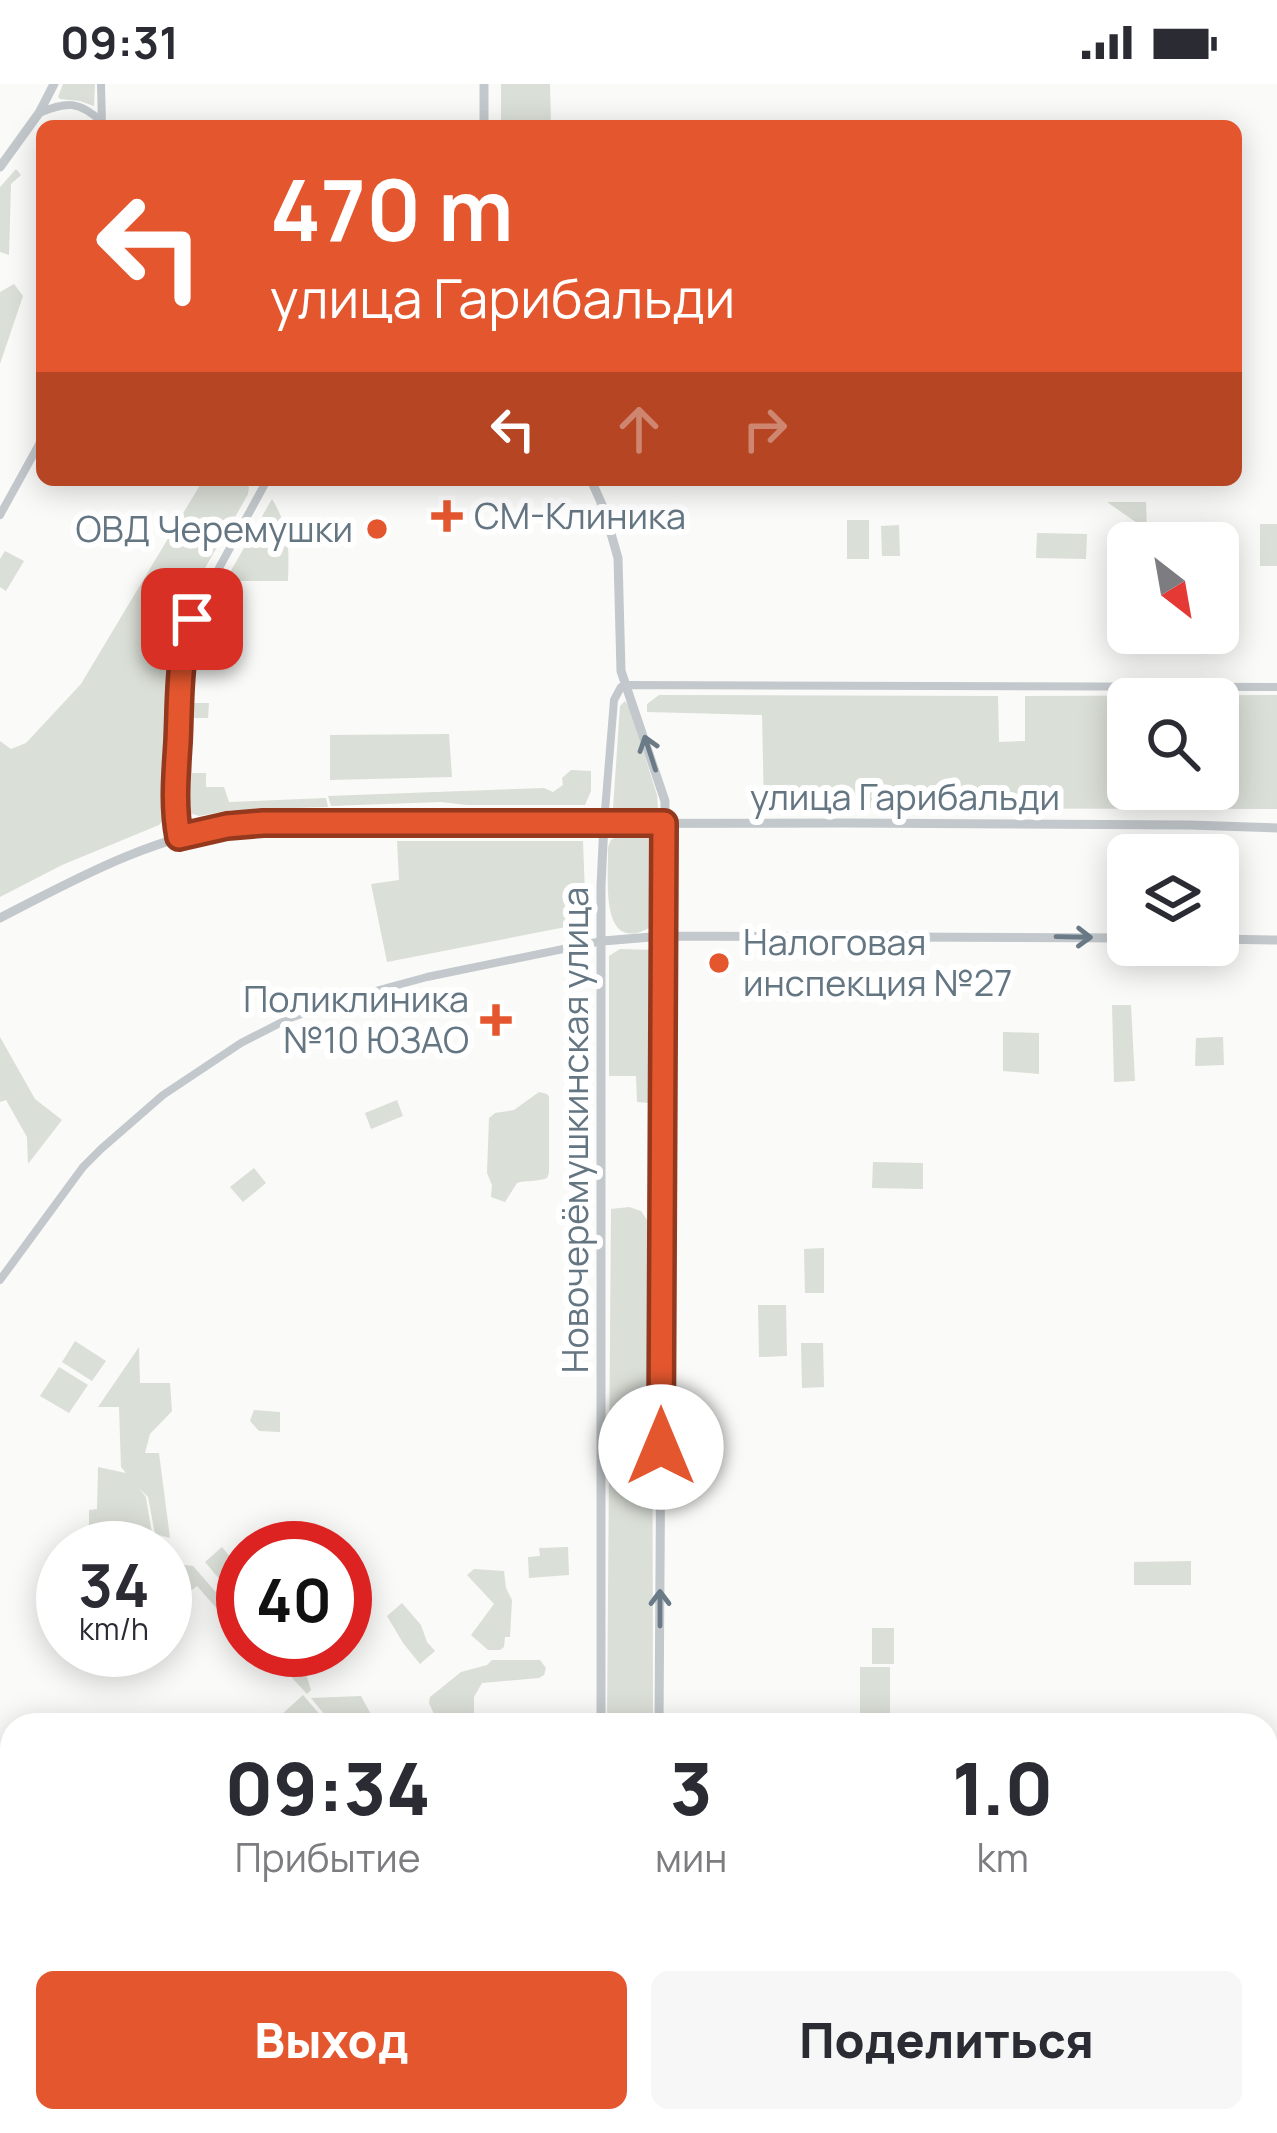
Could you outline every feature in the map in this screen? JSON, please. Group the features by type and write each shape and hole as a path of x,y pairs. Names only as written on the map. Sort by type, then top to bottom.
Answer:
{"street":[{"path":"0,167 54,84"},
{"path":"101,84 102,120"},
{"path":"484,84 484,120"},
{"path":"39,112 60,104 77,106 98,120"},
{"path":"0,515 36,450"},
{"path":"179,837 175,806 179,704 188,631 264,486"},
{"name":"Новочерёмушкинская улица","path":"594,486 616,548 620,664 663,794 659,1713"},
{"path":"627,685 1277,687"},
{"name":"Новочерёмушкинская улица","path":"601,1713 601,886 614,700 627,685"},
{"name":"улица Гарибальди","path":"0,918 117,860 179,837 263,823 1277,828"},
{"path":"0,1280 83,1167 163,1095 241,1043 290,1018 363,994 603,941 663,936 1107,938"},
{"path":"1239,939 1277,940"}],"shaded area":[{"path":"63,84 95,84 94,106 60,99"},
{"path":"501,84 550,84 551,120 501,120"},
{"path":"16,169 21,175 11,184 9,255 0,252 0,187"},
{"path":"14,284 23,296 0,364 0,292"},
{"path":"199,486 248,486 248,494 198,581 177,634 164,819 0,897 0,741 11,749 26,743 81,684"},
{"path":"272,499 287,539 288,581 225,581"},
{"path":"1107,502 1146,502 1147,522 1136,522"},
{"path":"847,520 869,520 869,559 847,559"},
{"path":"1260,524 1277,524 1277,566 1260,566"},
{"path":"899,525 900,556 882,556 881,526"},
{"path":"1037,533 1087,534 1086,559 1036,558"},
{"path":"5,551 24,561 6,591 0,587 0,559"},
{"path":"659,695 998,696 999,742 1025,741 1025,696 1107,696 1107,809 764,808 762,715 647,712 647,704"},
{"path":"1239,695 1277,695 1277,809 1239,809"},
{"path":"189,699 209,703 208,718 191,718 192,773 206,773 206,787 224,787 229,802 326,798 328,807 190,813 184,806"},
{"path":"625,701 658,810 613,809 620,706"},
{"path":"449,734 452,777 330,780 330,735"},
{"path":"571,770 591,771 585,805 331,806 328,796 544,788 553,792"},
{"path":"621,834 653,837 654,919 651,927 634,933 614,923 610,909 608,847"},
{"path":"397,841 583,841 586,923 387,962 371,884 399,880"},
{"path":"620,949 656,950 658,1096 649,1096 649,1103 637,1102 636,1076 609,1076 609,956"},
{"path":"1112,1005 1131,1005 1135,1081 1114,1082"},
{"path":"1003,1032 1039,1033 1039,1074 1003,1071"},
{"path":"0,1037 35,1099 62,1120 28,1164 27,1137 6,1100 0,1102"},
{"path":"1223,1037 1224,1065 1195,1066 1196,1038"},
{"path":"539,1092 549,1097 547,1178 517,1183 505,1202 491,1197 489,1118 514,1110"},
{"path":"397,1100 403,1116 371,1129 365,1113"},
{"path":"873,1162 923,1163 923,1189 872,1188"},
{"path":"254,1168 266,1183 243,1202 230,1187"},
{"path":"611,1209 641,1211 652,1227 653,1713 607,1713"},
{"path":"824,1248 824,1293 805,1293 804,1249"},
{"path":"758,1305 786,1305 787,1356 759,1357"},
{"path":"75,1341 106,1361 92,1381 62,1362"},
{"path":"801,1343 823,1343 824,1387 802,1388"},
{"path":"139,1347 140,1383 170,1383 172,1411 150,1434 145,1453 159,1453 168,1521 153,1521 148,1497 138,1487 146,1497 150,1521 89,1521 89,1510 97,1509 98,1467 126,1473 121,1467 119,1407 98,1407"},
{"path":"59,1367 88,1385 69,1413 40,1396"},
{"path":"254,1410 280,1412 280,1432 259,1431 250,1421"},
{"path":"568,1547 569,1575 529,1578 528,1557 540,1556 539,1548"},
{"path":"216,1552 216,1575 205,1562"},
{"path":"1191,1561 1191,1585 1134,1585 1134,1562"},
{"path":"192,1566 216,1592 216,1608 197,1586 192,1590"},
{"path":"474,1569 504,1571 512,1600 510,1637 505,1637 500,1650 488,1650 471,1635 494,1604 467,1575"},
{"path":"402,1603 435,1651 420,1664 387,1616"},
{"path":"872,1628 894,1628 894,1664 872,1664"},
{"path":"492,1660 540,1660 546,1668 539,1678 482,1683 474,1697 474,1713 434,1713 430,1697 461,1672"},
{"path":"860,1667 890,1667 890,1713 860,1713"},
{"path":"291,1677 307,1677 311,1690 307,1694"},
{"path":"303,1695 319,1713 283,1713"},
{"path":"361,1696 370,1713 323,1713 311,1698"}],"place":[{"name":"СМ-Клиника","path":"447,516"},
{"name":"ОВД Черемушки","path":"377,529"},
{"name":"Налоговая инспекция №27","path":"719,963"},
{"name":"Поликлиника №10 ЮЗАО","path":"496,1020"}],"route":[{"path":"192,619 179,704 175,817 179,837 263,823 664,823 661,1447"}]}
